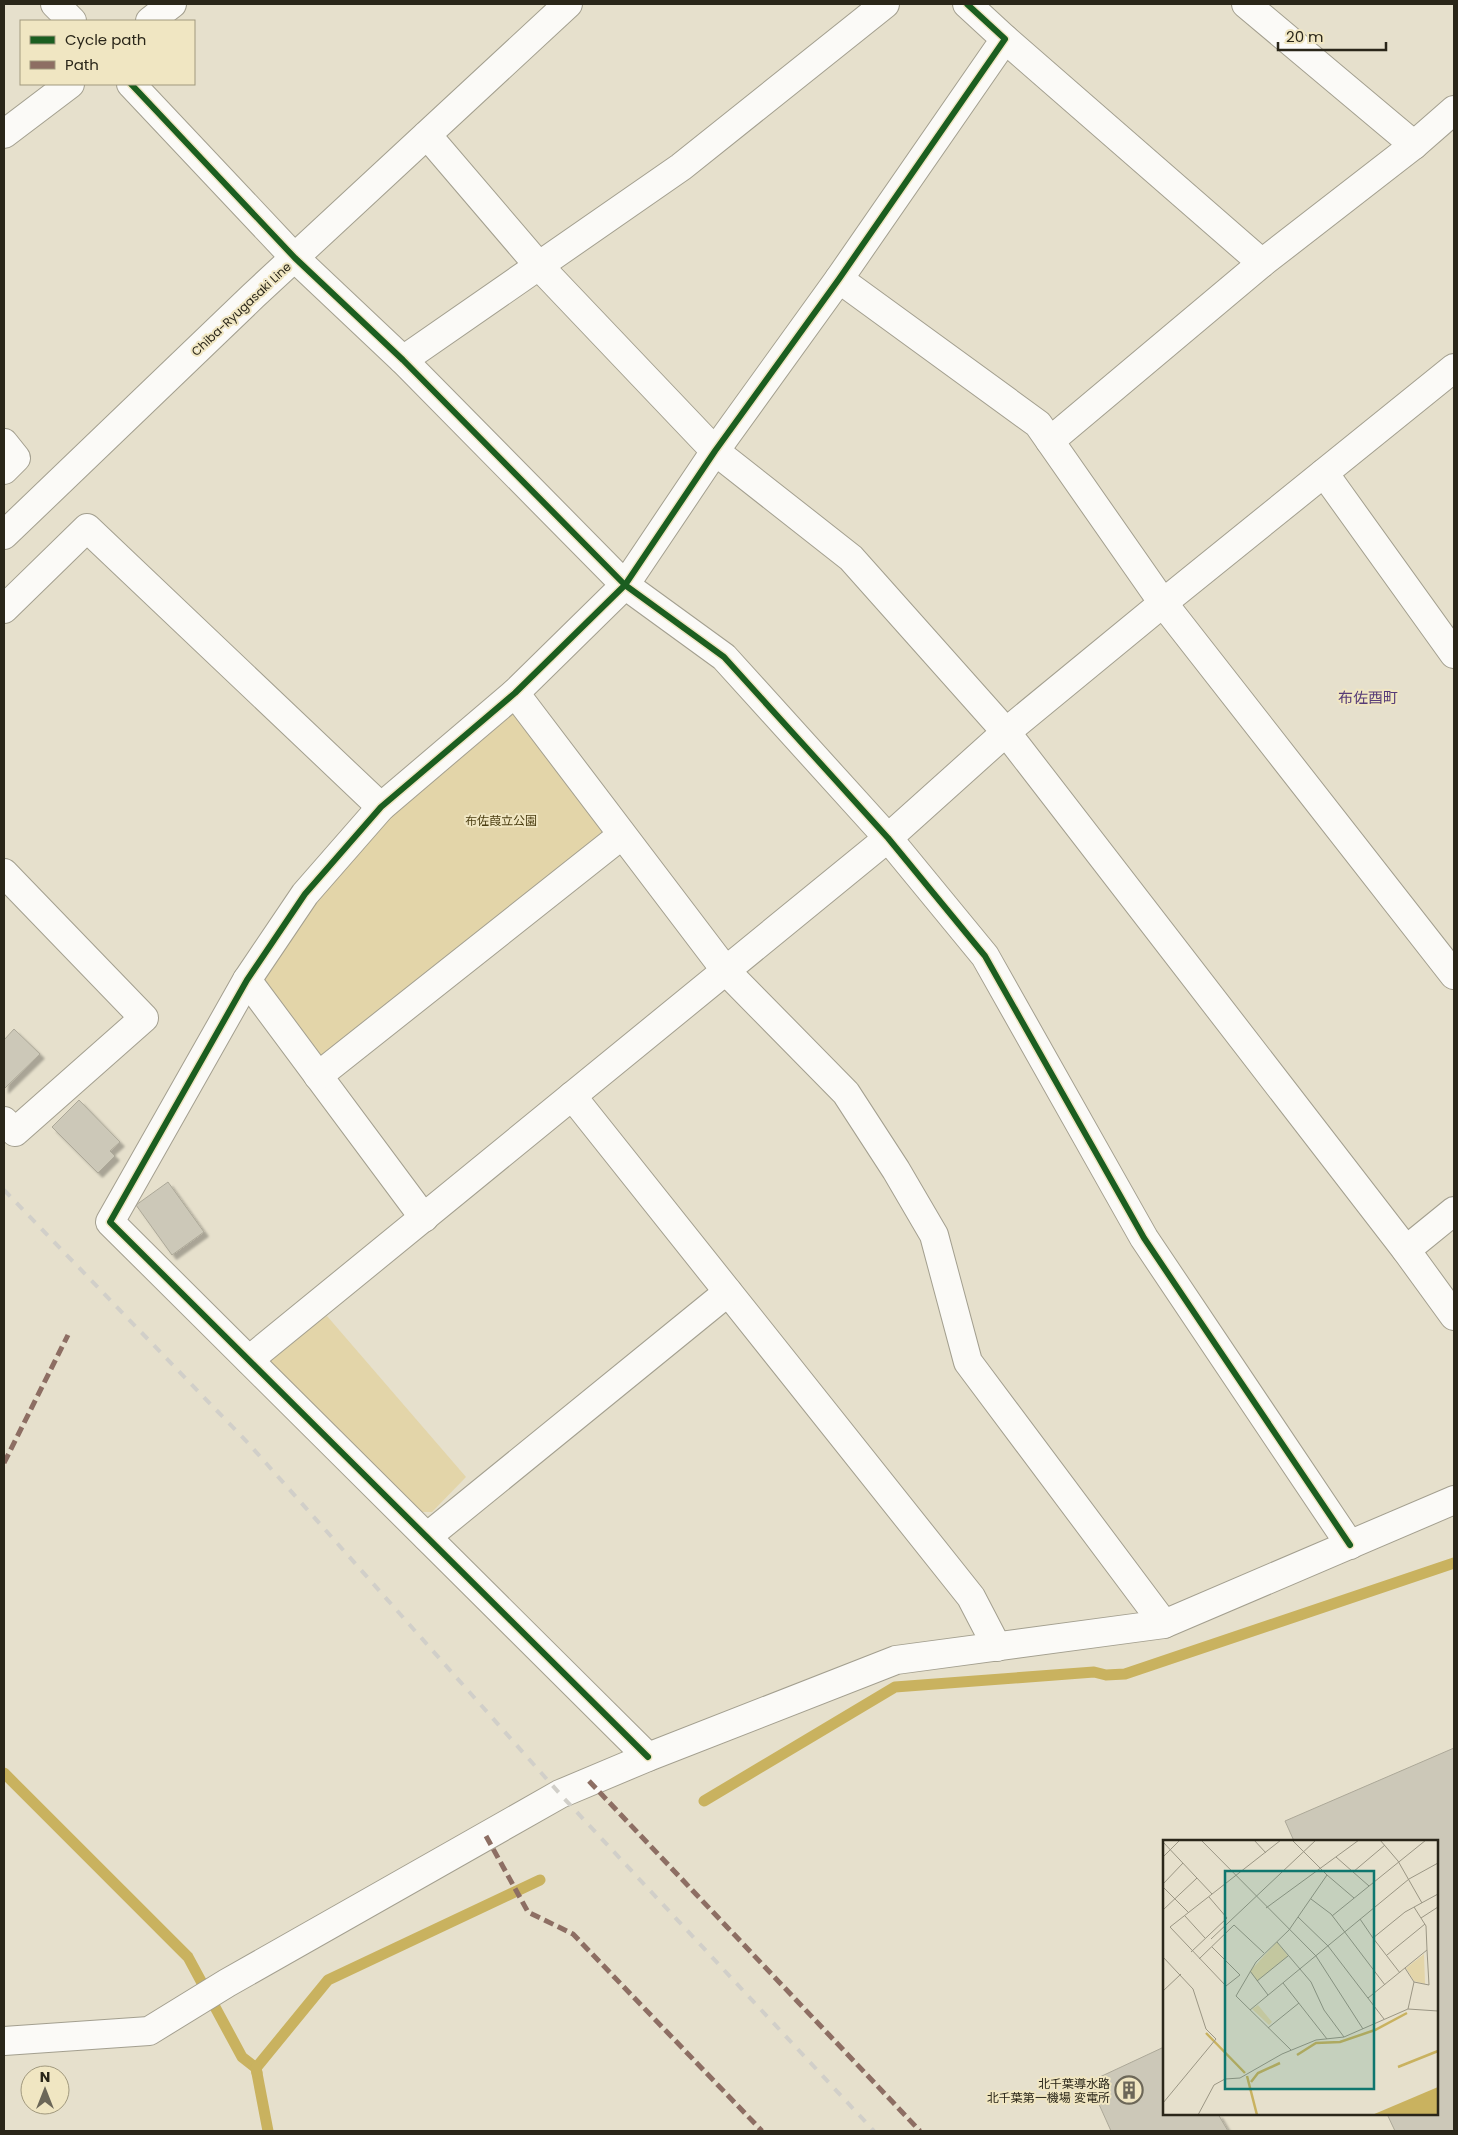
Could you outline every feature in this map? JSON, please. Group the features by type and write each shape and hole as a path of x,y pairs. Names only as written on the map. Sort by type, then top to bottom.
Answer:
{"street":[{"path":"55,4 71,20"},
{"path":"151,20 172,4"},
{"name":"Chiba-Ryugasaki Line","path":"4,535 295,258 568,4"},
{"path":"403,360 681,167 885,4"},
{"path":"967,4 1262,263"},
{"path":"1253,6 1414,144"},
{"path":"648,1757 110,1222 247,980 305,894 382,807 515,693 625,584 715,451 840,279 1005,39"},
{"path":"4,134 69,85"},
{"path":"132,85 295,258 403,360 625,584 724,658 888,838 985,956 1144,1238 1350,1545"},
{"path":"1050,441 1262,263 1414,144 1454,110"},
{"path":"427,135 539,266 715,451 851,558 1006,732 1406,1250 1454,1316"},
{"path":"840,279 1038,424 1163,603 1454,976"},
{"path":"249,1360 888,838 1006,732 1454,368"},
{"path":"4,443 16,458 4,470"},
{"path":"1324,473 1454,654"},
{"path":"4,609 88,528 382,807"},
{"path":"515,693 726,971 846,1093 896,1170 934,1235 968,1362 1164,1624"},
{"path":"318,1076 622,835"},
{"path":"4,873 144,1018 15,1132 4,1121"},
{"path":"247,980 424,1218"},
{"path":"572,1096 971,1596 997,1647"},
{"path":"1406,1250 1454,1211"},
{"path":"427,1537 728,1292"},
{"path":"4,2041 149,2031 227,1983 560,1794 648,1757 896,1660 1164,1624 1454,1500"}],"green space":[{"name":"布佐葭立公園","path":"515,693 622,835 318,1076 247,980 305,894"},
{"path":"327,1316 466,1477 432,1512 410,1512 266,1357"}],"building":[{"path":"14,1029 40,1054 4,1089 4,1040"},
{"path":"79,1100 120,1142 110,1151 115,1156 98,1173 52,1127"},
{"path":"168,1182 204,1232 172,1255 136,1205"},
{"path":"1454,1748 1454,2131 1395,2131 1387,2115 1438,2115 1438,1840 1294,1840 1285,1821"},
{"name":"北千葉導水路 北千葉第一機場 変電所","path":"1163,2047 1163,2115 1219,2115 1228,2131 1111,2131 1089,2082"}],"waterway":[{"path":"704,1801 895,1687 1094,1672 1106,1675 1125,1674 1454,1563"},
{"path":"4,1773 188,1957 242,2057 256,2068 268,2131"},
{"path":"257,2073 256,2068 328,1980 540,1880"}],"railway":[{"path":"4,1190 249,1444 560,1794 874,2131"}],"marked path":[{"path":"4,1463 68,1335"},
{"path":"589,1781 920,2131"},
{"path":"486,1836 528,1912 573,1934 762,2131"}],"cycle path":[{"path":"648,1757 110,1222 247,980 305,894 381,807 515,693 625,585 715,451 839,279 1005,39 967,4"},
{"path":"132,85 295,258 403,360 625,585 724,657 888,838 985,956 1144,1238 1350,1545"}],"place":[{"name":"北千葉導水路 北千葉第一機場 変電所","path":"1129,2090"}],"district":[{"name":"布佐酉町","path":"1368,697"}]}
